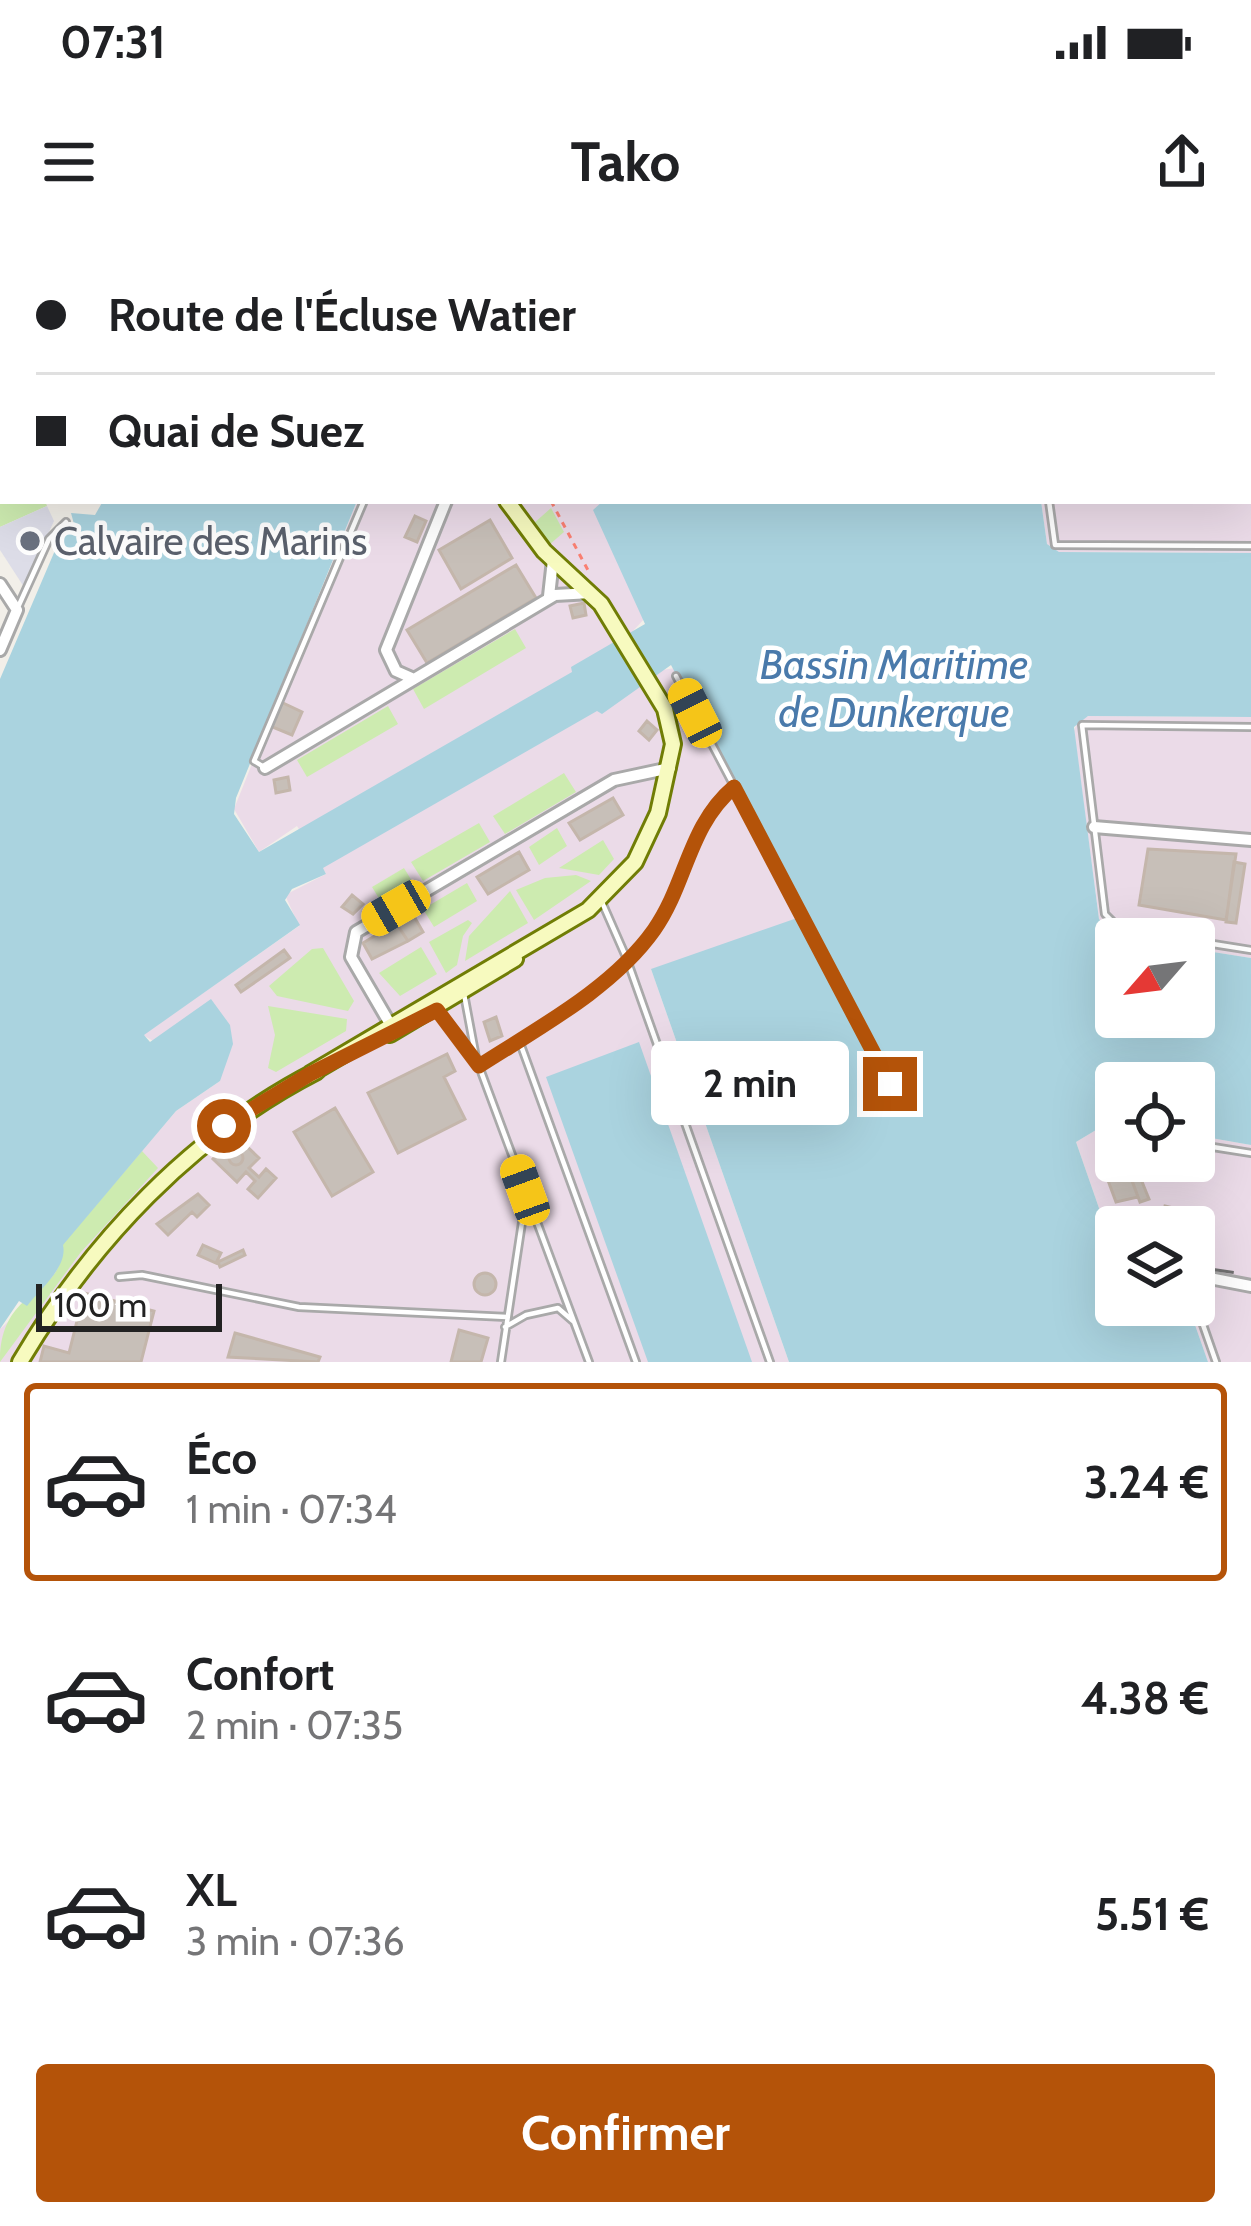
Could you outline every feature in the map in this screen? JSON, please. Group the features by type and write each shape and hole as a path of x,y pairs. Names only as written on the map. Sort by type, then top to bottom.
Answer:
{"street":[{"path":"413,680 396,670 386,650 445,504"},
{"path":"20,1362 89,1262 172,1173 233,1119 461,988 601,900 644,848 670,768 672,730 653,689 592,593 553,560 509,504"},
{"path":"548,599 554,585 553,560"},
{"path":"0,584 17,610 0,650"},
{"path":"265,768 548,599 569,591 592,593"},
{"path":"392,1028 351,957 356,932 614,780 670,768"},
{"path":"1094,827 1251,840"},
{"path":"1215,1279 1251,1286"}],"lane":[{"path":"265,768 254,761 363,504"},
{"path":"1049,504 1055,545 1251,546"},
{"path":"17,610 49,539 66,522"},
{"path":"676,676 890,1084"},
{"path":"1109,918 1082,725 1251,727"},
{"path":"479,1066 626,957 656,927 705,815 734,787"},
{"path":"601,900 626,957 770,1362"},
{"path":"1215,944 1251,950"},
{"path":"461,988 476,1058 589,1362"},
{"path":"434,1004 476,1058"},
{"path":"519,1040 636,1362"},
{"path":"1215,1148 1251,1154"},
{"path":"501,1362 525,1190"},
{"path":"119,1277 142,1275 299,1307 507,1316"},
{"path":"505,1328 553,1308 576,1326"},
{"path":"1203,1326 1216,1362"}],"path":[{"path":"553,504 590,568 592,593"}],"shaded area":[{"path":"356,504 600,504 594,511 646,617 633,631 656,671 675,668 895,1087 890,1089 879,1072 651,969 789,1362 0,1362 0,1329 44,1290 62,1245 176,1111 220,1081 143,1035 299,926 285,895 326,874 297,826 259,852 234,809"},
{"path":"1041,504 1251,504 1251,553 1059,552 1047,544"},
{"path":"47,506 54,521 24,587 0,550 0,527"},
{"path":"1088,716 1251,717 1251,958 1215,952 1215,918 1099,918 1074,731 1078,720"},
{"path":"1095,1131 1095,1182 1215,1182 1215,1139 1251,1145 1251,1362 1208,1362 1195,1326 1215,1326 1215,1206 1098,1206 1076,1142"}],"green space":[{"path":"0,504 46,504 47,506 0,527"},
{"path":"551,508 564,532 549,545 533,524"},
{"path":"515,629 526,648 424,709 413,689"},
{"path":"388,706 398,724 307,777 297,760"},
{"path":"564,773 576,792 505,834 493,816"},
{"path":"479,823 490,842 423,881 411,862"},
{"path":"557,828 567,846 539,865 529,847"},
{"path":"603,840 614,859 599,875 559,868"},
{"path":"404,868 415,886 383,905 372,887"},
{"path":"576,875 591,881 534,920 516,890 545,878"},
{"path":"467,883 477,901 434,927 423,909"},
{"path":"510,891 528,923 465,961 469,936"},
{"path":"468,920 472,923 463,936 457,965 446,973 429,942"},
{"path":"421,947 437,974 400,996 379,973"},
{"path":"323,948 354,1001 348,1011 277,996 269,986 312,949"},
{"path":"268,1006 347,1019 346,1031 276,1072 268,1068 275,1035"},
{"path":"142,1151 158,1168 81,1252 0,1362 10,1319 53,1276 62,1245"}],"water":[{"name":"Bassin Maritime de Dunkerque","path":"101,504 356,504 236,798 234,814 259,852 572,672 571,667 645,624 593,510 600,504 1041,504 1047,544 1059,552 1251,553 1251,717 1088,716 1074,727 1099,918 1095,918 1095,1038 1215,1038 1215,952 1251,958 1251,1145 1215,1139 1215,1062 1095,1062 1095,1131 1076,1142 1098,1206 1095,1326 1195,1326 1208,1362 789,1362 651,969 800,917 883,1082 895,1087 671,665 602,714 597,711 323,868 326,874 292,889 285,900 300,925 144,1035 150,1042 211,999 230,1025 233,1044 220,1081 176,1111 63,1245 52,1277 27,1306 19,1301 0,1329 0,679 62,534 74,524 71,513 95,515"},
{"path":"639,1042 752,1362 648,1362 546,1077"}],"building":[{"path":"415,516 426,521 417,542 405,537"},
{"path":"490,520 512,558 461,589 439,550"},
{"path":"516,565 536,598 427,663 407,630"},
{"path":"584,603 586,615 573,618 570,606"},
{"path":"281,702 302,712 292,735 270,726"},
{"path":"647,721 657,730 649,740 639,731"},
{"path":"288,777 290,790 276,793 274,780"},
{"path":"613,798 623,815 580,840 569,823"},
{"path":"1148,849 1236,854 1226,920 1139,905"},
{"path":"519,852 529,870 488,894 477,877"},
{"path":"1234,862 1245,864 1236,923 1226,922"},
{"path":"352,895 363,904 353,914 342,907"},
{"path":"412,913 423,932 408,941 396,923"},
{"path":"396,923 408,941 372,959 363,943"},
{"path":"284,950 290,958 241,992 236,985"},
{"path":"496,1017 502,1036 490,1041 484,1022"},
{"path":"447,1054 455,1071 444,1077 465,1119 398,1153 368,1093"},
{"path":"335,1108 373,1172 332,1196 294,1132"},
{"path":"235,1135 259,1158 249,1168 259,1177 266,1169 276,1178 258,1198 248,1189 255,1181 246,1172 237,1182 213,1159"},
{"path":"236,1151 243,1158 236,1165 229,1158"},
{"path":"1109,1182 1133,1182 1138,1197 1116,1202"},
{"path":"1132,1182 1142,1182 1149,1199 1140,1202"},
{"path":"198,1194 209,1205 197,1217 192,1212 168,1235 157,1224"},
{"path":"203,1245 221,1253 216,1263 198,1255"},
{"path":"243,1250 245,1255 220,1267 218,1262"},
{"path":"485,1273 496,1284 485,1295 474,1284"},
{"path":"84,1293 154,1311 141,1362 40,1362 44,1346 69,1353"},
{"path":"459,1330 488,1338 481,1362 451,1362"},
{"path":"235,1333 320,1357 318,1362 228,1357"}],"railway":[{"path":"1215,1270 1251,1275"}],"place":[{"name":"Calvaire des Marins","path":"30,541"}],"route":[{"path":"224,1126 310,1074 437,1010 479,1066 519,1040 590,990 652,932 705,815 734,787 890,1084"}]}
